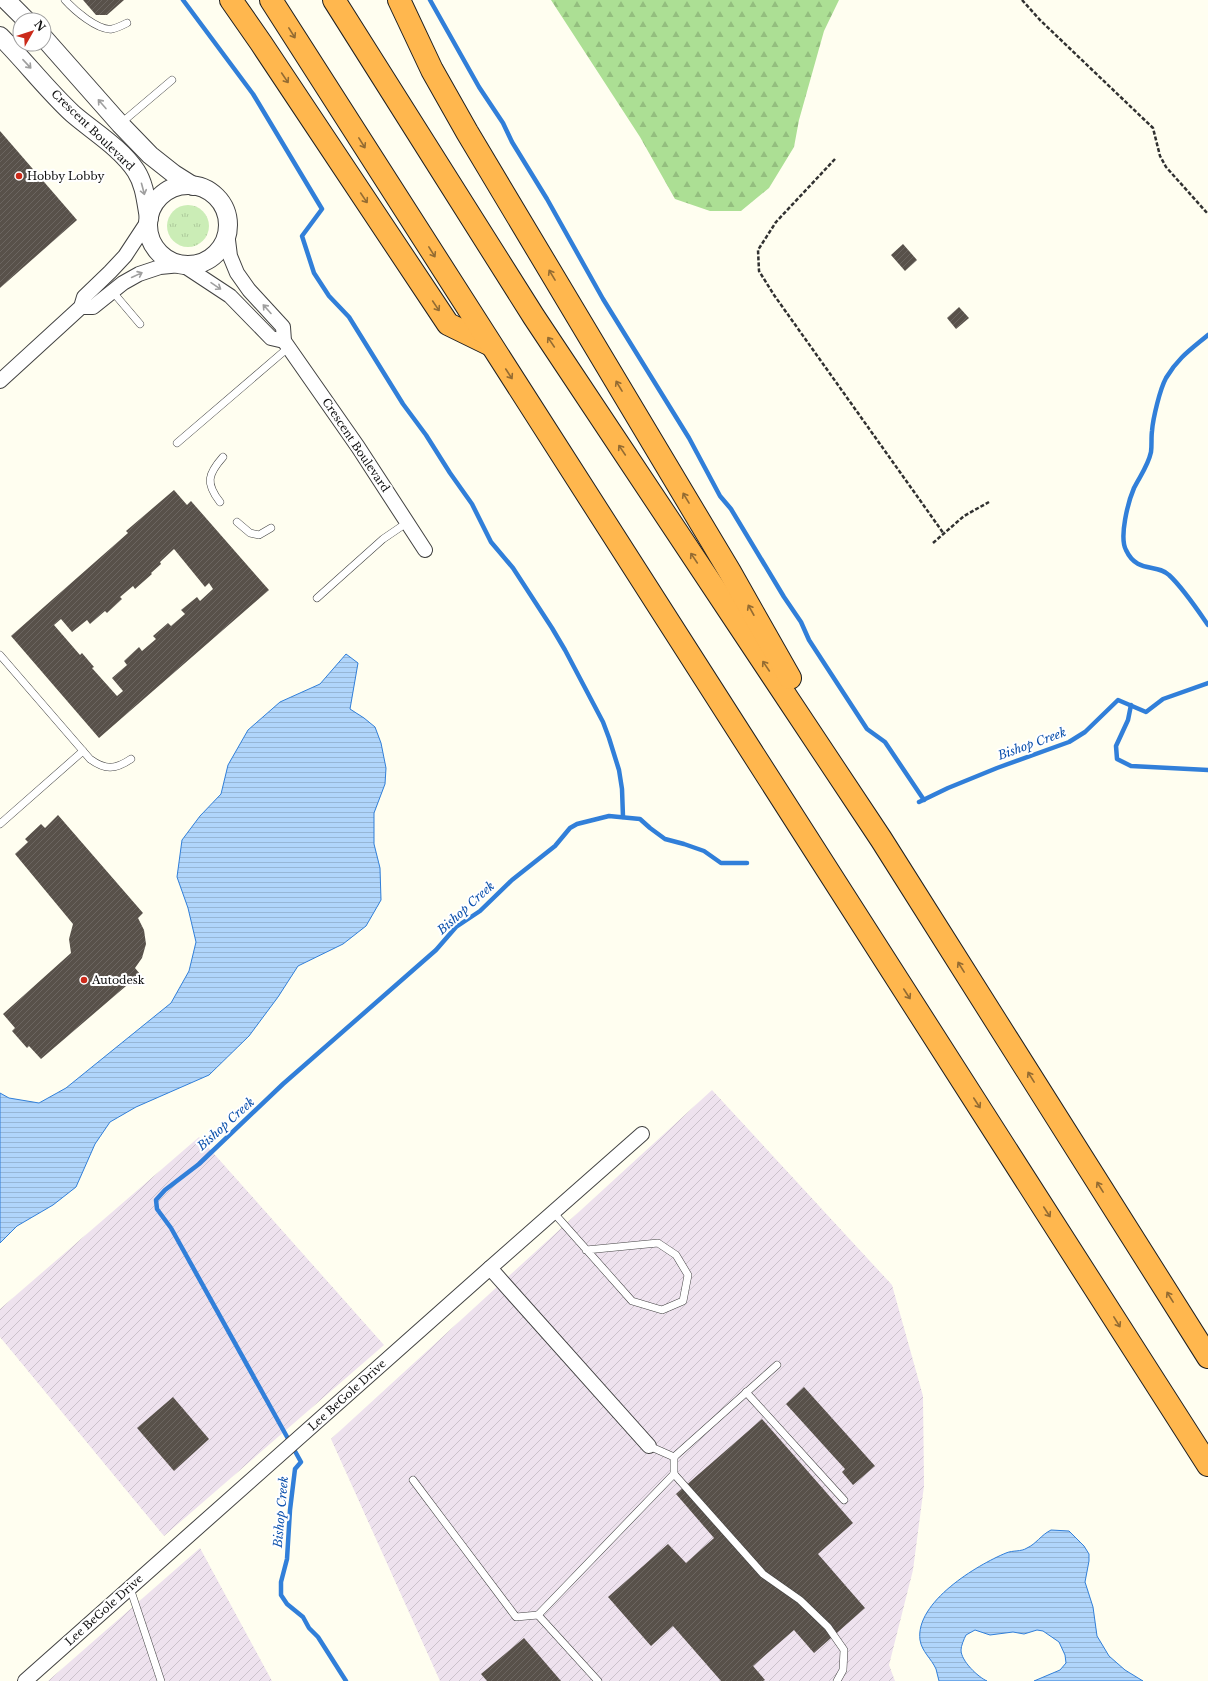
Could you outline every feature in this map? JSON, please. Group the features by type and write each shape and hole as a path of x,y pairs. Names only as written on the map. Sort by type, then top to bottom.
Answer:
{"highway":[{"path":"231,0 448,324 491,345"},
{"path":"271,0 1208,1465"},
{"path":"334,0 534,317 881,839 1208,1357"},
{"path":"399,0 432,70 467,132 730,572 881,839"}],"street":[{"path":"6,0 18,12"},
{"name":"Crescent Boulevard","path":"0,36 72,113 106,140 129,162 144,190 148,219"},
{"name":"Crescent Boulevard","path":"52,47 120,124 156,160 193,186"},
{"path":"0,381 81,307 84,297 125,256 148,219 152,208 164,193 178,187 193,186 212,194 220,202 225,211 228,222 227,232 223,244 216,254 207,261 195,265 151,269 130,278 93,307 81,307"},
{"path":"148,219 150,236 156,249 163,257 182,265"},
{"name":"Crescent Boulevard","path":"227,232 230,256 237,273 283,327 286,344 358,447 425,550"},
{"name":"Crescent Boulevard","path":"182,265 230,296 271,338 286,344"},
{"name":"Lee BeGole Drive","path":"25,1681 642,1134"},
{"path":"490,1268 649,1446"}],"lane":[{"path":"65,0 74,10 91,22 111,29 127,23"},
{"path":"120,124 172,80"},
{"path":"112,291 140,324"},
{"path":"177,444 286,344"},
{"path":"220,502 213,493 210,483 211,474 223,457"},
{"path":"237,522 250,533 259,535 271,528"},
{"path":"317,598 383,539 408,522"},
{"path":"0,655 83,751 98,765 107,768 116,767 131,759"},
{"path":"0,824 83,751"},
{"path":"553,1212 586,1250 632,1301 662,1310 683,1301 688,1275 676,1255 658,1243 586,1250"},
{"path":"777,1365 674,1456 674,1474 763,1574 800,1600 828,1627 844,1650 843,1670 836,1681"},
{"path":"746,1392 844,1500"},
{"path":"649,1446 674,1456"},
{"path":"413,1480 516,1617 538,1615 674,1474"},
{"path":"130,1588 161,1681"},
{"path":"538,1615 598,1681"}],"path":[{"path":"1022,0 1040,20 1153,128 1160,156 1166,167 1208,214"},
{"path":"835,159 776,222 758,250 759,271 944,534"},
{"path":"933,543 964,516 989,502"}],"shaded area":[{"path":"712,1090 892,1285 923,1396 924,1486 913,1570 889,1665 895,1681 440,1681 331,1439"},
{"path":"199,1137 384,1345 164,1536 0,1337 0,1309"},
{"path":"200,1548 272,1681 48,1681"}],"green space":[{"path":"551,0 839,0 824,31 799,120 794,147 769,188 741,211 710,211 675,199 640,137"},
{"path":"184,205 192,205 203,211 209,222 209,230 203,241 192,247 184,247 173,241 167,230 167,222 173,211"}],"water":[{"path":"346,654 358,663 350,709 375,727 381,743 386,768 385,784 374,813 374,844 380,868 381,900 366,926 343,944 298,966 278,997 249,1036 209,1075 136,1107 110,1122 95,1144 76,1187 53,1205 17,1226 0,1243 0,1093 9,1098 39,1103 66,1088 171,1003 189,971 196,942 188,908 177,877 182,840 200,816 221,794 228,765 248,730 280,702 320,684"},
{"path":"1051,1530 1069,1531 1084,1546 1089,1554 1085,1582 1093,1607 1097,1636 1109,1656 1125,1670 1143,1681 1034,1681 1060,1670 1066,1663 1065,1655 1059,1642 1043,1631 1037,1630 1024,1634 1013,1632 990,1635 975,1630 966,1635 961,1650 967,1664 979,1676 987,1681 939,1681 936,1669 923,1648 920,1640 921,1626 927,1612 937,1599 950,1587 980,1566 1006,1553 1027,1548"}],"building":[{"path":"83,0 124,0 107,15 96,15"},
{"name":"Hobby Lobby","path":"0,131 77,220 0,288"},
{"path":"903,244 917,260 905,271 891,255"},
{"path":"959,307 969,318 956,329 947,318"},
{"path":"174,490 187,505 191,501 269,590 99,738 11,636 128,533 126,531","holes":["174,549 205,587 209,583 213,589 200,601 197,597 181,610 185,614 171,626 168,623 153,636 156,639 142,651 139,647 124,661 127,665 112,678 123,691 117,696 92,668 94,667 82,653 80,655 54,625 61,619 72,632 87,620 90,624 105,611 107,613 122,599 120,597 133,586 135,589 152,574 151,573 161,564 160,562"]},
{"path":"58,815 143,913 138,918 144,930 146,944 142,958 135,968 140,974 41,1059 29,1046 27,1048 12,1031 15,1028 3,1014 71,953 69,939 73,924 15,854 28,842 25,839 41,824 45,828"},
{"path":"804,1387 875,1466 853,1485 842,1472 845,1469 786,1404"},
{"path":"173,1397 209,1439 174,1471 137,1428"},
{"path":"762,1419 853,1523 818,1554 865,1608 814,1653 794,1630 753,1666 765,1680 721,1681 673,1626 651,1646 608,1597 668,1544 686,1563 714,1538 676,1494"},
{"path":"524,1638 561,1681 487,1681 481,1674"}],"waterway":[{"path":"183,0 253,94 322,209 302,236 314,273 329,296 349,317 403,404 426,435 472,504 491,542 513,568 565,650 603,722 609,738 619,770 622,789 623,817"},
{"path":"430,0 479,87 503,123 512,142 547,199 603,299 689,438 720,496 731,509 784,597 801,622 809,640 867,729 885,742 924,800"},
{"path":"1208,335 1180,360 1166,378 1159,396 1154,419 1150,457 1134,488 1127,510 1123,537 1126,550 1131,557 1141,565 1159,569 1169,575 1185,592 1208,625"},
{"name":"Bishop Creek","path":"919,802 948,788 997,768 1069,742 1085,732 1118,700 1146,712 1163,699 1208,683"},
{"path":"1131,705 1128,720 1116,746 1117,759 1131,766 1208,770"},
{"name":"Bishop Creek","path":"346,1681 318,1637 309,1628 303,1617 287,1604 281,1595 281,1582 287,1559 290,1510 295,1469 301,1462 171,1228 157,1209 156,1200 165,1190 199,1164 283,1084 436,950 456,927 480,911 512,880 555,846 570,828 577,824 609,816 640,819 665,839 704,851 721,863 747,863"}],"place":[{"name":"Hobby Lobby","path":"19,176"},
{"name":"Autodesk","path":"84,980"}]}
